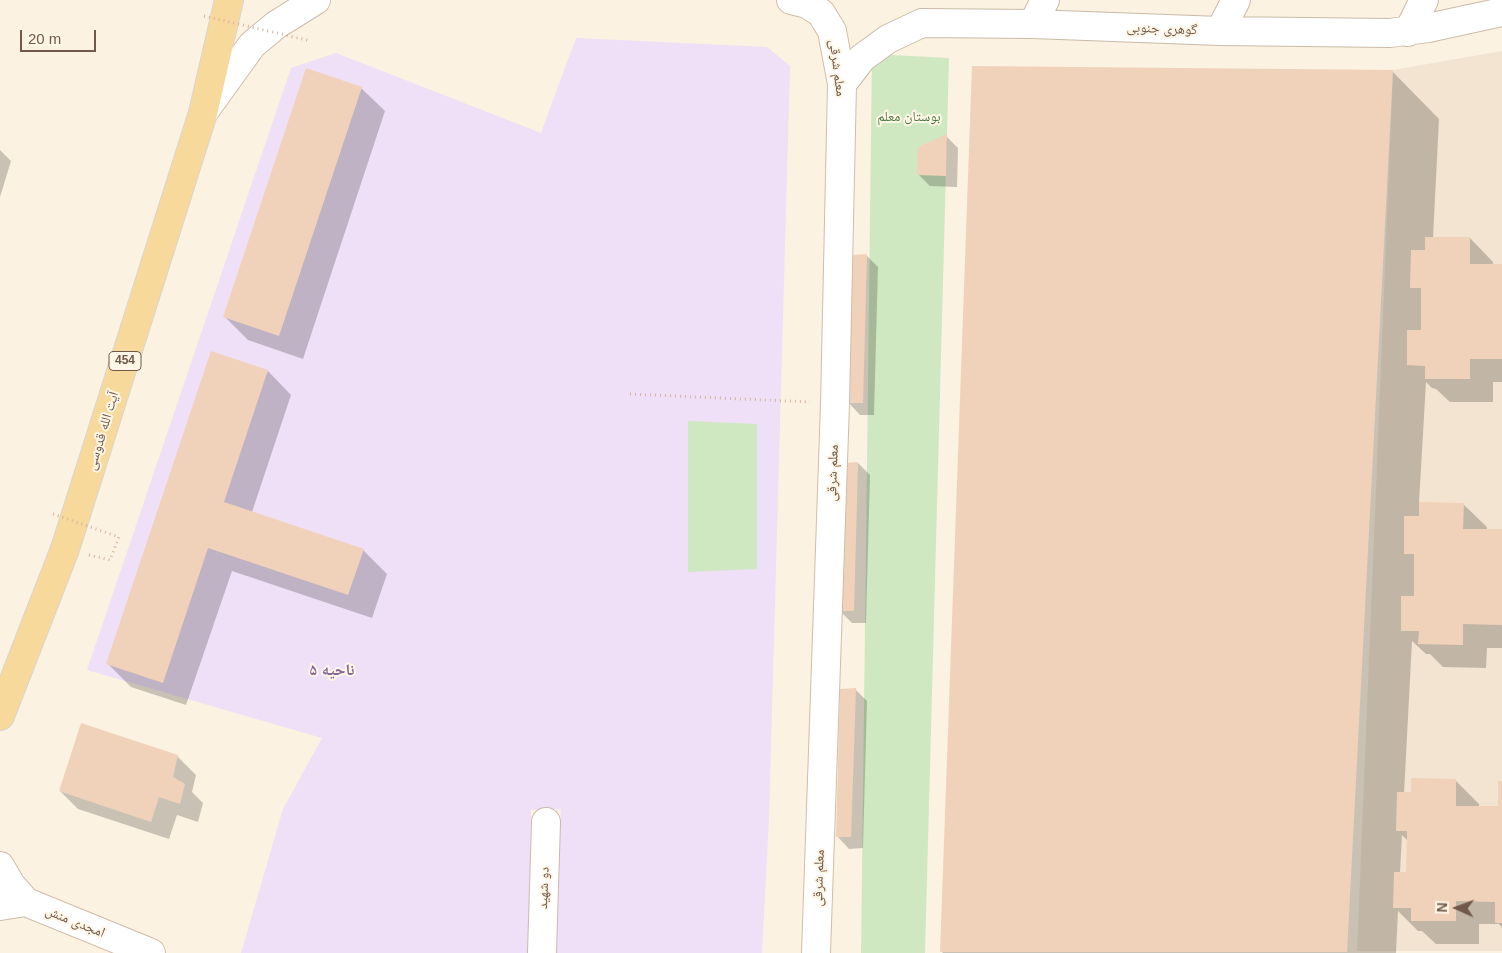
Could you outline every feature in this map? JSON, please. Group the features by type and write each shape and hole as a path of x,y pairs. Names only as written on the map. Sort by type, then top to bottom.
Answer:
{"main road":[{"name":"آیت الله قدوسی","path":"0,716 65,549 203,113 229,0"},
{"name":"آیت الله قدوسی","path":"203,113 252,45 276,25 316,0"},
{"path":"1220,31 1236,0"},
{"path":"1408,32 1424,0"},
{"name":"معلم شرقی","path":"809,1 821,13 832,31 842,84 835,404 816,953"},
{"name":"گوهری جنوبی","path":"842,84 862,58 888,39 922,23 1039,12 1220,31 1390,33 1408,32 1502,12"},
{"name":"دو شهید","path":"542,953 546,822"},
{"name":"امجدی منش","path":"0,866 11,885 13,904 151,953"}],"path":[{"path":"204,16 311,41"},
{"path":"630,394 835,404"},
{"path":"53,514 118,536 110,560"}],"shaded area":[{"path":"576,38 767,47 790,66 769,817 762,953 556,953 561,809 531,810 529,953 241,953 283,809 322,738 87,670 291,68 336,53 541,133"},
{"path":"1502,51 1502,951 1357,951 1393,70"}],"green space":[{"name":"بوستان معلم","path":"872,54 949,58 925,953 861,953"},
{"path":"688,421 757,424 757,569 688,572"}],"building":[{"path":"972,66 1393,70 1347,952 940,952"},
{"path":"306,68 362,87 279,336 223,317"},
{"path":"947,134 946,176 917,175 918,147"},
{"path":"1425,237 1470,237 1470,264 1502,264 1502,359 1470,359 1470,379 1425,379 1425,366 1407,365 1407,330 1421,330 1421,288 1410,288 1411,250 1425,250"},
{"path":"867,254 863,403 847,403 851,255"},
{"path":"211,351 268,370 224,502 364,549 348,595 208,548 163,683 106,664"},
{"path":"858,462 854,611 838,611 843,463"},
{"path":"1419,502 1464,503 1463,529 1502,529 1502,625 1463,624 1463,645 1418,644 1419,631 1401,631 1401,596 1414,596 1414,554 1404,554 1404,516 1419,516"},
{"path":"856,688 851,837 836,837 840,689"},
{"path":"81,723 178,755 173,777 185,784 180,804 159,797 151,822 59,791"},
{"path":"1411,778 1456,779 1456,806 1498,806 1498,781 1502,781 1502,923 1495,923 1495,902 1456,901 1456,921 1411,921 1411,908 1393,908 1394,872 1406,872 1407,831 1396,831 1397,792 1411,792"}],"district":[{"name":"ناحیه ۵","path":"332,671"}]}
